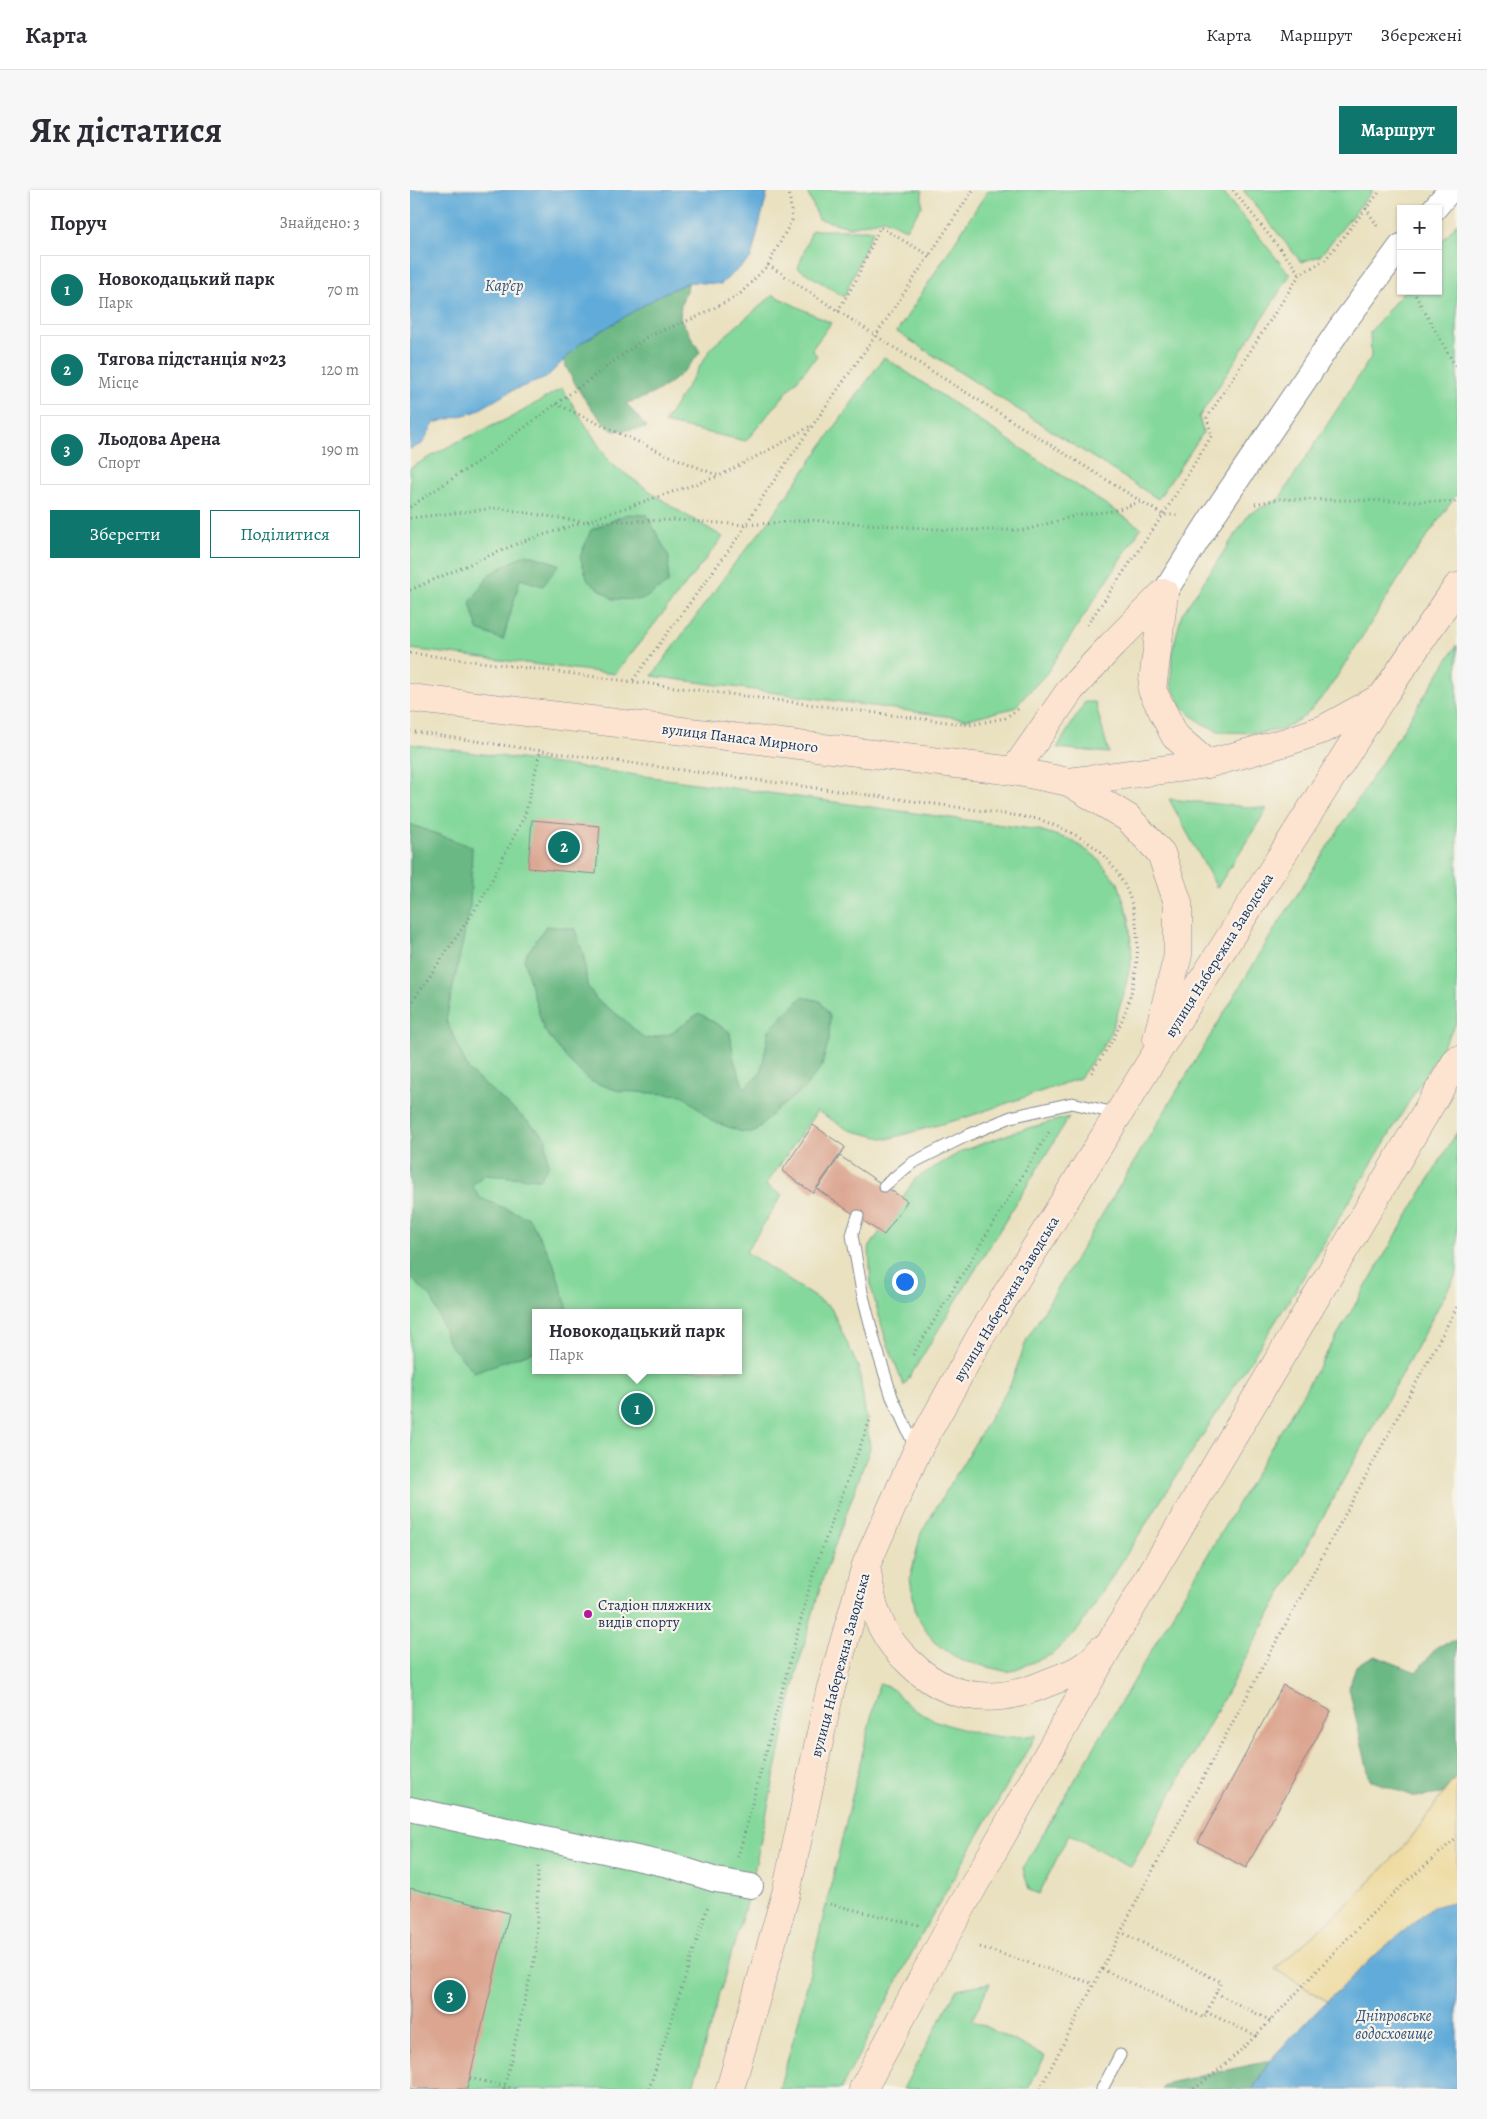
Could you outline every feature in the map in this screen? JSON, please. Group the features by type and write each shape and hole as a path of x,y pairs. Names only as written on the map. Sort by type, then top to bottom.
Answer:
{"main road":[{"name":"вулиця Набережна Заводська","path":"730,2089 786,1893 830,1691 866,1565 917,1451 980,1337 1152,1060 1383,696 1457,587"},
{"path":"1164,593 1152,690 1175,736 1207,764"},
{"path":"1014,771 1071,689 1164,593"},
{"path":"1069,782 1207,764 1286,742 1324,729 1383,696"},
{"name":"вулиця Панаса Мирного","path":"410,698 1014,771 1069,782"},
{"path":"1069,782 1128,818 1161,853 1178,902 1178,954 1152,1060"},
{"path":"863,2089 947,1933 1118,1630 1457,1060"},
{"path":"866,1565 872,1603 882,1628 896,1650 938,1685 959,1694 999,1697 1030,1691 1074,1673 1091,1662 1118,1630"}],"street":[{"path":"1437,205 1450,190"},
{"path":"1164,593 1214,514 1340,328 1398,250"},
{"path":"410,1809 669,1866 733,1883"}],"lane":[{"path":"884,1186 912,1163 966,1136 1011,1117 1072,1104 1119,1114"},
{"path":"858,1216 852,1235 862,1292 875,1343 892,1397 917,1451"},
{"path":"1102,2089 1120,2055"}],"path":[{"path":"410,507 483,458 648,336 697,317 739,295 768,265 792,220 789,190"},
{"path":"633,680 746,525 766,492 876,335 973,190"},
{"path":"1232,190 1300,274"},
{"path":"1082,633 1163,515 1212,435 1207,418 1300,274 1325,260 1381,190"},
{"path":"838,311 856,280 880,227 930,256"},
{"path":"768,265 1163,515 1214,514 1279,499 1457,502"},
{"path":"1415,295 1457,369"},
{"path":"556,404 660,452 719,476"},
{"path":"410,590 521,542 719,476 815,423"},
{"path":"410,518 497,508 584,522 676,520 746,525 810,520 951,530 1025,530 1078,515 1112,511 1143,501"},
{"path":"410,653 633,680 970,725 1005,718 1027,702"},
{"path":"410,731 540,752 684,769 1039,819 1070,831 1102,854 1122,881 1133,910 1139,942 1134,982 1124,1016 1112,1040 1090,1074"},
{"path":"410,1005 481,901 525,815 540,752"},
{"path":"913,1355 1049,1132"},
{"path":"1040,2089 1121,1932 1457,1307"},
{"path":"649,2089 733,1883 814,1570 870,1417"},
{"path":"504,2088 536,1952 539,1837"},
{"path":"1194,2089 1222,2069 1257,2036 1351,1934 1457,1837"},
{"path":"825,1903 926,1926"},
{"path":"1102,1969 1204,2018 1221,1982 1121,1932"},
{"path":"980,1947 1094,1984"},
{"path":"1216,1993 1271,2021"},
{"path":"1206,2012 1257,2036"},
{"path":"470,2078 504,2088 516,2089"}],"green space":[{"path":"810,190 922,190 922,206 906,229 884,219 850,227 819,219 808,194"},
{"path":"988,190 1221,190 1290,275 1199,417 1203,433 1158,499 897,332"},
{"path":"1243,190 1373,190 1320,256 1301,262"},
{"path":"1457,223 1457,494 1412,558 1327,692 1305,716 1282,730 1259,733 1221,732 1201,723 1181,706 1171,684 1172,652 1182,614 1249,514 1279,499 1371,357 1370,332 1401,295 1442,295 1442,242"},
{"path":"812,230 873,230 844,297 798,268"},
{"path":"689,282 681,304 680,318 700,352 685,370 668,385 648,396 626,403 647,428 613,431 584,398 563,360 581,343 663,293"},
{"path":"773,295 831,323 812,349 817,356 746,441 664,423 712,347"},
{"path":"884,357 1141,528 1046,674 1014,708 967,719 652,676 734,564 769,521"},
{"path":"562,388 610,463 674,508 723,537 615,674 410,649 410,468 455,443 516,415"},
{"path":"627,514 647,515 669,557 668,583 642,600 613,599 588,581 580,557 591,530"},
{"path":"526,554 559,564 543,586 520,579 503,640 478,630 470,603 490,574"},
{"path":"1457,645 1457,1022 1295,1291 1078,1630 1051,1655 1008,1672 960,1660 934,1642 916,1614 910,1578 921,1533 1011,1383 1027,1339 1273,932"},
{"path":"1085,702 1095,702 1109,753 1057,748"},
{"path":"410,744 1039,830 1071,840 1095,856 1118,883 1129,918 1132,957 1123,997 1108,1039 1080,1078 967,1117 887,1139 849,1130 817,1111 766,1185 782,1195 746,1252 831,1308 859,1369 870,1448 822,1581 798,1667 751,1886 692,2089 410,2089"},
{"path":"1169,799 1267,809 1217,888"},
{"path":"410,824 472,847 470,908 446,1020 469,1071 546,1137 548,1167 539,1179 484,1175 472,1185 480,1198 529,1218 553,1262 568,1309 532,1309 532,1352 474,1372 449,1344 432,1298 410,1277"},
{"path":"546,926 575,929 584,957 587,985 597,1000 622,1018 645,1039 670,1034 699,1013 730,1032 734,1060 744,1088 761,1073 769,1030 802,997 820,1001 830,1016 829,1038 822,1066 804,1089 775,1111 755,1132 742,1132 712,1121 683,1095 619,1091 590,1081 568,1060 544,1030 532,991 524,958"},
{"path":"1069,1117 904,1386 885,1337 871,1287 869,1248 915,1179 962,1151 1017,1131"},
{"path":"1457,1132 1457,1273 1131,1867 1069,1834 1039,1894 1029,1890 1023,1868"},
{"path":"1457,1641 1457,1776 1441,1794 1416,1797 1370,1780 1349,1688 1356,1666 1375,1656 1416,1672 1438,1646"},
{"path":"879,1684 891,1688 907,1704 921,1714 955,1727 1001,1737 1036,1735 926,1926 841,2089 779,2089 797,2027"},
{"path":"990,1983 972,2020 1045,2056 1028,2089 903,2089 957,1989"},
{"path":"1269,2061 1253,2089 1161,2089 1168,2083"}],"sand":[{"path":"1457,1776 1457,1901 1433,1907 1382,1949 1327,2001 1275,1969 1340,1911 1387,1864 1409,1840"}],"water":[{"name":"Кар’єр","path":"410,190 768,190 751,258 721,284 689,282 664,293 581,343 546,378 511,391 475,412 434,423 422,444 410,449"},
{"name":"Дніпровське водосховище","path":"1457,1901 1457,2089 1253,2089 1269,2061 1327,2001 1382,1949 1433,1907"}],"building":[{"path":"532,820 600,826 596,874 528,868"},
{"path":"813,1125 845,1147 813,1193 782,1171"},
{"path":"840,1156 907,1201 884,1235 817,1189"},
{"path":"1283,1685 1331,1711 1246,1868 1198,1842"},
{"path":"410,1888 509,1913 467,2089 410,2089"}],"place":[{"name":"Тягова пiдстанцiя №23","path":"564,847"},
{"name":"Новокодацький парк","path":"637,1409"},
{"name":"Стадіон пляжних видів спорту","path":"588,1614"},
{"name":"Льодова Арена","path":"450,1996"}]}
